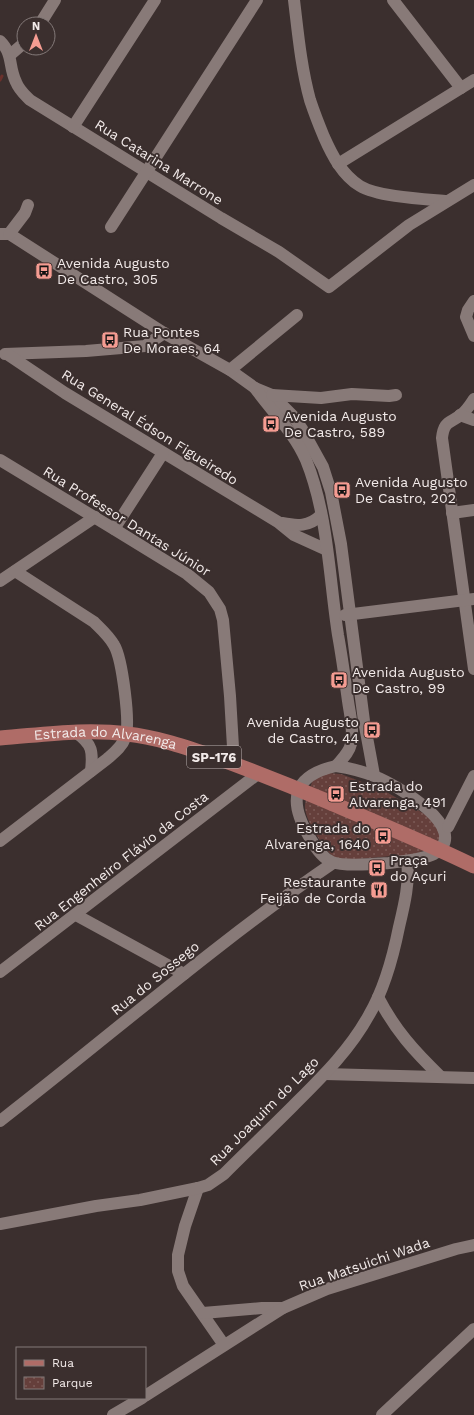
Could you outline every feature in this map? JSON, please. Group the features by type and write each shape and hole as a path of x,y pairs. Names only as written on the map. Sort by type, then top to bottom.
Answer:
{"main road":[{"name":"Estrada do Alvarenga","path":"0,738 75,732 126,733 188,748 259,773 298,789 389,827 474,866"}],"street":[{"path":"45,16 55,0"},
{"path":"73,127 155,0"},
{"path":"111,227 257,0"},
{"path":"294,0 301,58 311,101 328,147 348,177 360,186 373,191 447,201 474,185"},
{"path":"393,0 461,88"},
{"name":"Rua Catarina Marrone","path":"0,41 6,47 10,55 12,72 20,90 30,100 147,173 279,252 329,287 389,239 447,201"},
{"path":"10,55 16,50"},
{"path":"338,164 474,80"},
{"path":"28,205 27,210 4,234 164,333 230,370 255,388 272,395 321,398 352,394 396,395"},
{"path":"471,307 473,333"},
{"path":"230,370 298,315"},
{"path":"4,354 86,351 145,346 164,333"},
{"name":"Rua General Édson Figueiredo","path":"4,354 65,393 278,522 294,535 327,550"},
{"path":"255,388 288,429 305,458 313,479 321,515 351,722 351,744 346,755 336,766"},
{"path":"272,395 293,416 302,429 323,467 331,492 341,544 364,721 374,776"},
{"path":"474,399 469,407 446,424 443,430 442,438 452,513 469,599 474,669"},
{"path":"460,415 474,420"},
{"path":"114,529 163,453"},
{"name":"Rua Professor Dantas Júnior","path":"0,460 187,574 214,598 220,609 223,620 234,764"},
{"path":"452,513 474,510"},
{"name":"Rua General Édson Figueiredo","path":"278,522 295,526 306,525 315,521 321,515"},
{"path":"0,581 95,517"},
{"path":"2,839 117,750 122,745 126,733 124,685 121,666 114,645 94,622 15,571"},
{"path":"336,617 469,599"},
{"path":"351,722 364,721"},
{"path":"75,732 83,737 89,744 92,752 91,771"},
{"path":"336,766 374,776 388,782 419,801 443,820 448,827 449,837 448,841 440,850 433,854 407,861 361,864 333,863 321,854 306,832 298,814 296,796 298,789 306,779 313,774 322,769 336,766"},
{"name":"Rua Engenheiro Flávio da Costa","path":"0,972 259,773"},
{"path":"448,827 474,777"},
{"name":"Rua Joaquim do Lago","path":"0,1224 96,1206 140,1200 198,1188 208,1185 224,1174 325,1074 349,1046 369,1016 389,968 403,912 407,884 407,861"},
{"name":"Rua do Sossego","path":"0,1121 248,924 333,863"},
{"path":"76,915 184,974"},
{"path":"378,997 388,1016 401,1035 418,1055 441,1077"},
{"path":"325,1074 474,1078"},
{"path":"198,1188 185,1226 178,1255 178,1270 183,1286 224,1345"},
{"name":"Rua Matsuichi Wada","path":"146,1395 283,1308 334,1287 456,1248 474,1245"},
{"path":"203,1313 262,1308 283,1308"},
{"path":"382,1415 474,1329"},
{"path":"113,1415 140,1399"}],"green space":[{"path":"329,773 341,774 383,790 435,820 443,835 437,843 411,857 392,856 337,861 327,850 313,829 306,815 305,808 313,779"}],"waterway":[{"path":"0,80 2,76"}],"place":[{"name":"Avenida Augusto De Castro, 305","path":"44,271"},
{"name":"Rua Pontes De Moraes, 64","path":"110,340"},
{"name":"Avenida Augusto De Castro, 589","path":"271,424"},
{"name":"Avenida Augusto De Castro, 202","path":"342,490"},
{"name":"Avenida Augusto De Castro, 99","path":"339,680"},
{"name":"Avenida Augusto de Castro, 44","path":"372,730"},
{"name":"Estrada do Alvarenga, 491","path":"336,794"},
{"name":"Estrada do Alvarenga, 1640","path":"383,836"},
{"name":"Praça do Açuri","path":"377,868"},
{"name":"Restaurante Feijão de Corda","path":"379,890"}]}
